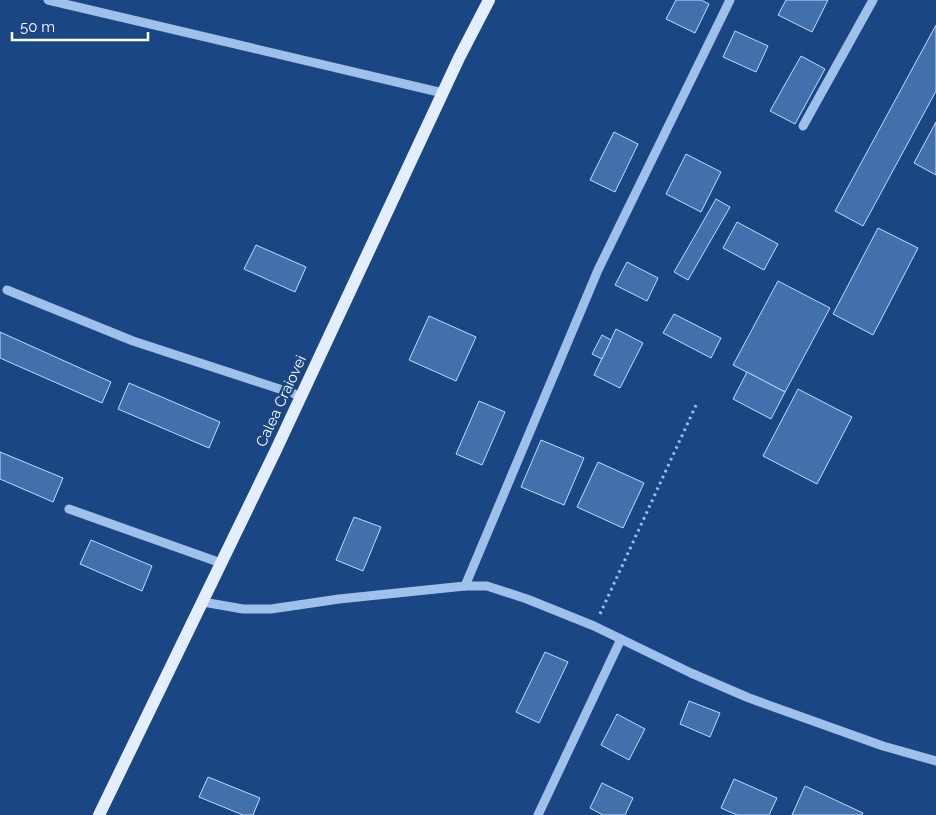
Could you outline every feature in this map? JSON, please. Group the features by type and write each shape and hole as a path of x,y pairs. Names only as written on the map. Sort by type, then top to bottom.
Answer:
{"main road":[{"name":"Calea Craiovei","path":"99,815 221,564 443,93 489,0"}],"street":[{"path":"48,0 443,93"},
{"path":"465,586 598,270 730,0"},
{"path":"803,126 873,0"},
{"path":"8,290 133,341 301,396"},
{"path":"69,509 221,564"},
{"path":"202,602 243,609 271,609 339,599 465,586 487,586 527,598 594,626 690,673 749,698 883,746 936,762"},
{"path":"538,815 621,639"}],"path":[{"path":"594,626 697,403"}],"building":[{"path":"676,0 701,0 709,4 695,33 666,19"},
{"path":"786,0 828,0 812,32 778,15"},
{"path":"936,25 936,91 863,226 835,211"},
{"path":"735,31 768,46 756,72 723,57"},
{"path":"801,56 825,69 795,124 770,111"},
{"path":"936,122 936,175 914,163"},
{"path":"614,132 638,144 615,192 590,180"},
{"path":"686,154 721,172 701,212 666,194"},
{"path":"716,199 730,207 688,280 674,272"},
{"path":"737,222 778,244 764,270 723,248"},
{"path":"878,228 918,248 873,335 833,314"},
{"path":"256,245 306,267 295,292 244,269"},
{"path":"627,262 658,278 647,301 615,285"},
{"path":"778,281 830,308 785,392 733,365"},
{"path":"674,314 721,338 711,358 663,333"},
{"path":"429,316 476,337 456,381 409,360"},
{"path":"616,329 643,343 620,388 594,375"},
{"path":"0,332 111,382 102,403 0,358"},
{"path":"602,335 611,340 602,359 592,354"},
{"path":"747,372 785,392 771,419 733,399"},
{"path":"129,383 220,422 209,448 118,409"},
{"path":"798,389 852,417 817,484 763,456"},
{"path":"479,401 505,412 482,465 456,454"},
{"path":"541,440 584,458 564,505 521,487"},
{"path":"0,452 63,478 53,502 0,479"},
{"path":"598,462 644,483 623,528 577,507"},
{"path":"354,517 381,527 363,571 336,560"},
{"path":"91,540 152,566 142,591 80,564"},
{"path":"545,652 568,662 539,723 516,712"},
{"path":"689,701 720,713 710,737 680,724"},
{"path":"617,714 645,729 629,760 601,745"},
{"path":"208,777 260,798 253,815 243,815 199,797"},
{"path":"734,779 777,798 769,815 737,815 721,808"},
{"path":"602,783 633,798 625,815 603,815 590,808"},
{"path":"805,786 863,813 862,815 792,815"}]}
